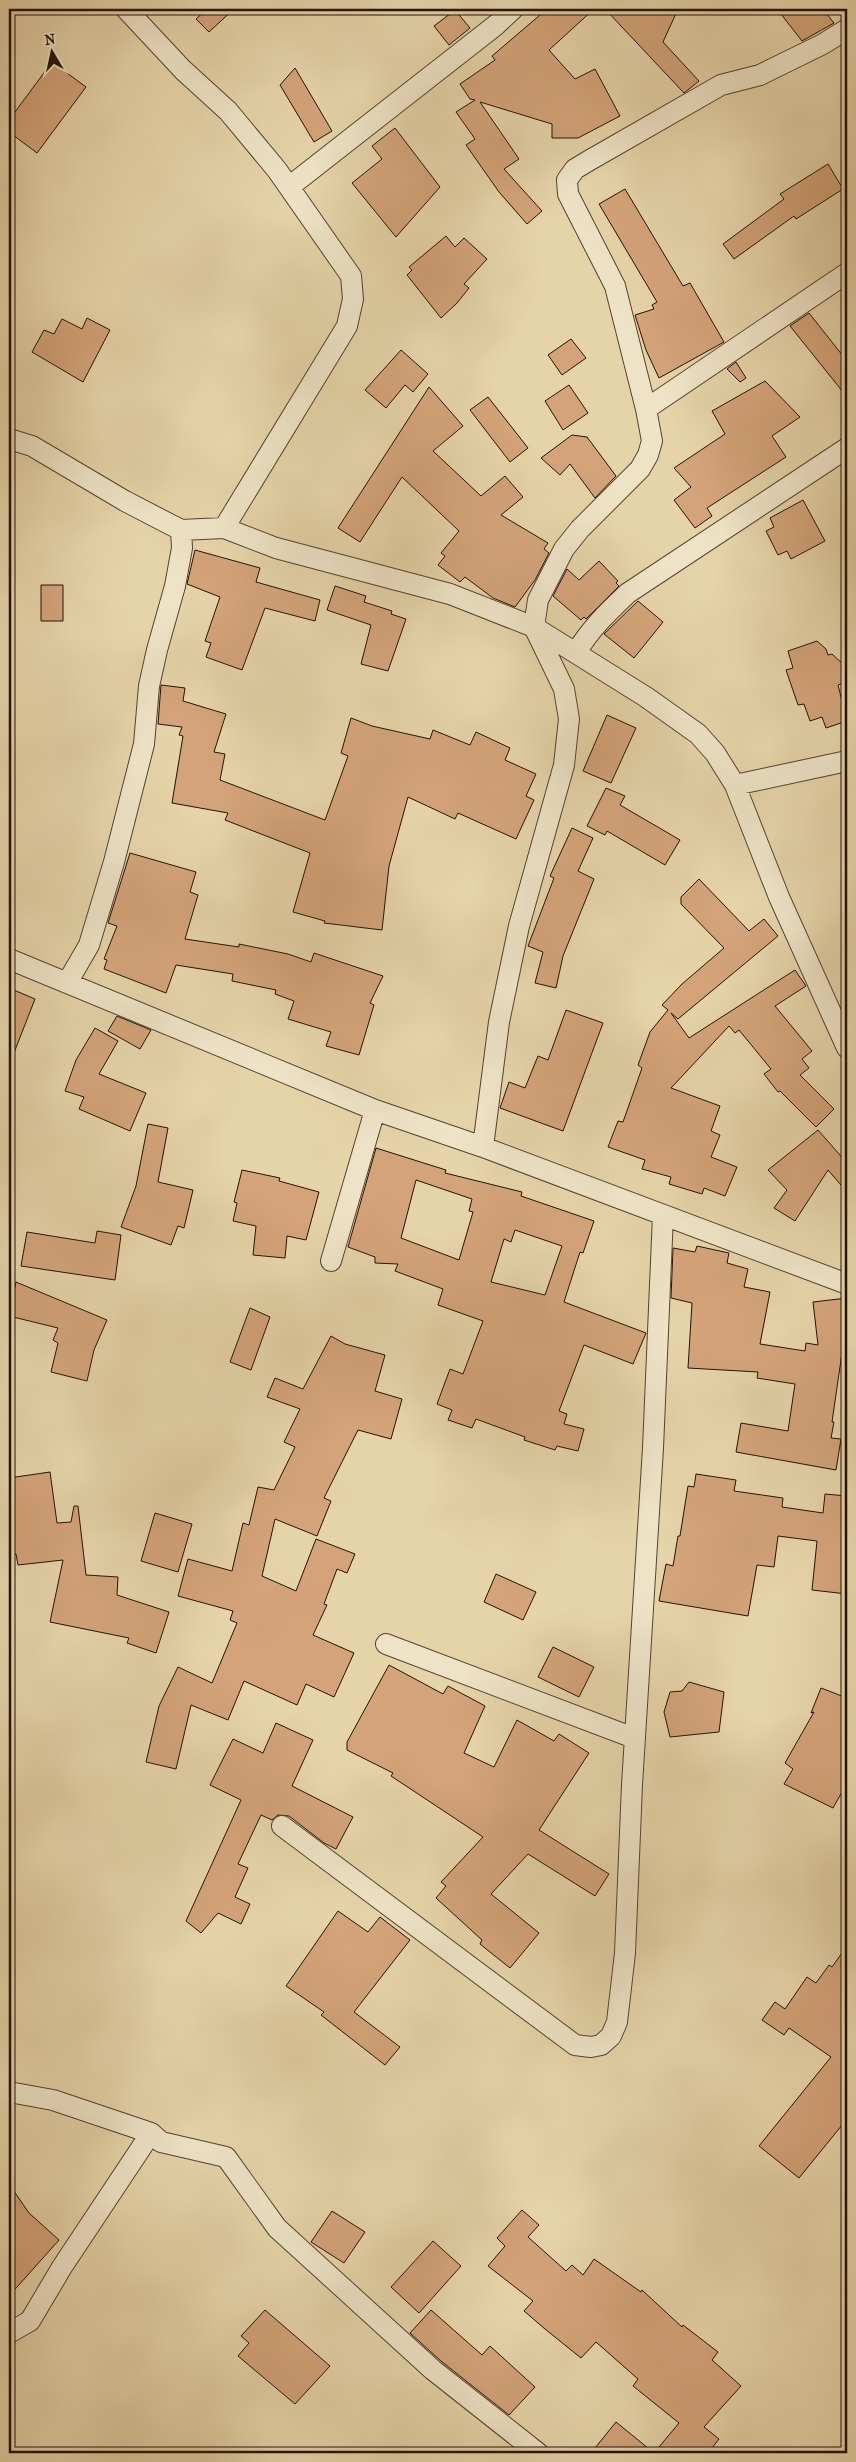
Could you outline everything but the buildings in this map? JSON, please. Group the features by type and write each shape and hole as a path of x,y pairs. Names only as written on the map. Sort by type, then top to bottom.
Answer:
{"street":[{"path":"126,9 183,70 228,111 289,187 351,276 353,299 346,326 224,528"},
{"path":"289,187 496,25 513,9"},
{"path":"483,1147 499,1022 518,926 564,765 569,720 564,689 534,627 538,600 564,549 580,529 640,469 648,455 652,441 646,409 615,286 568,194 567,180 575,169 721,85 760,75 823,44 847,29"},
{"path":"646,409 847,273"},
{"path":"9,439 32,446 125,501 181,530 224,528 276,548 450,594 534,627 646,697 698,734 715,753 735,785 779,897 847,1048"},
{"path":"576,653 586,636 628,593 847,448"},
{"path":"67,983 89,945 114,862 144,744 149,686 175,586 182,548 181,530"},
{"path":"735,785 847,761"},
{"path":"9,959 375,1110 483,1147 847,1284"},
{"path":"331,1262 375,1110"},
{"path":"282,1826 575,2044 591,2047 601,2045 611,2036 617,2022 624,1953 634,1738 653,1448 662,1215"},
{"path":"386,1644 634,1738"},
{"path":"9,2092 53,2100 151,2133 161,2142 226,2157 277,2228 433,2370 538,2453"},
{"path":"9,2333 30,2321 62,2267 151,2133"}]}
